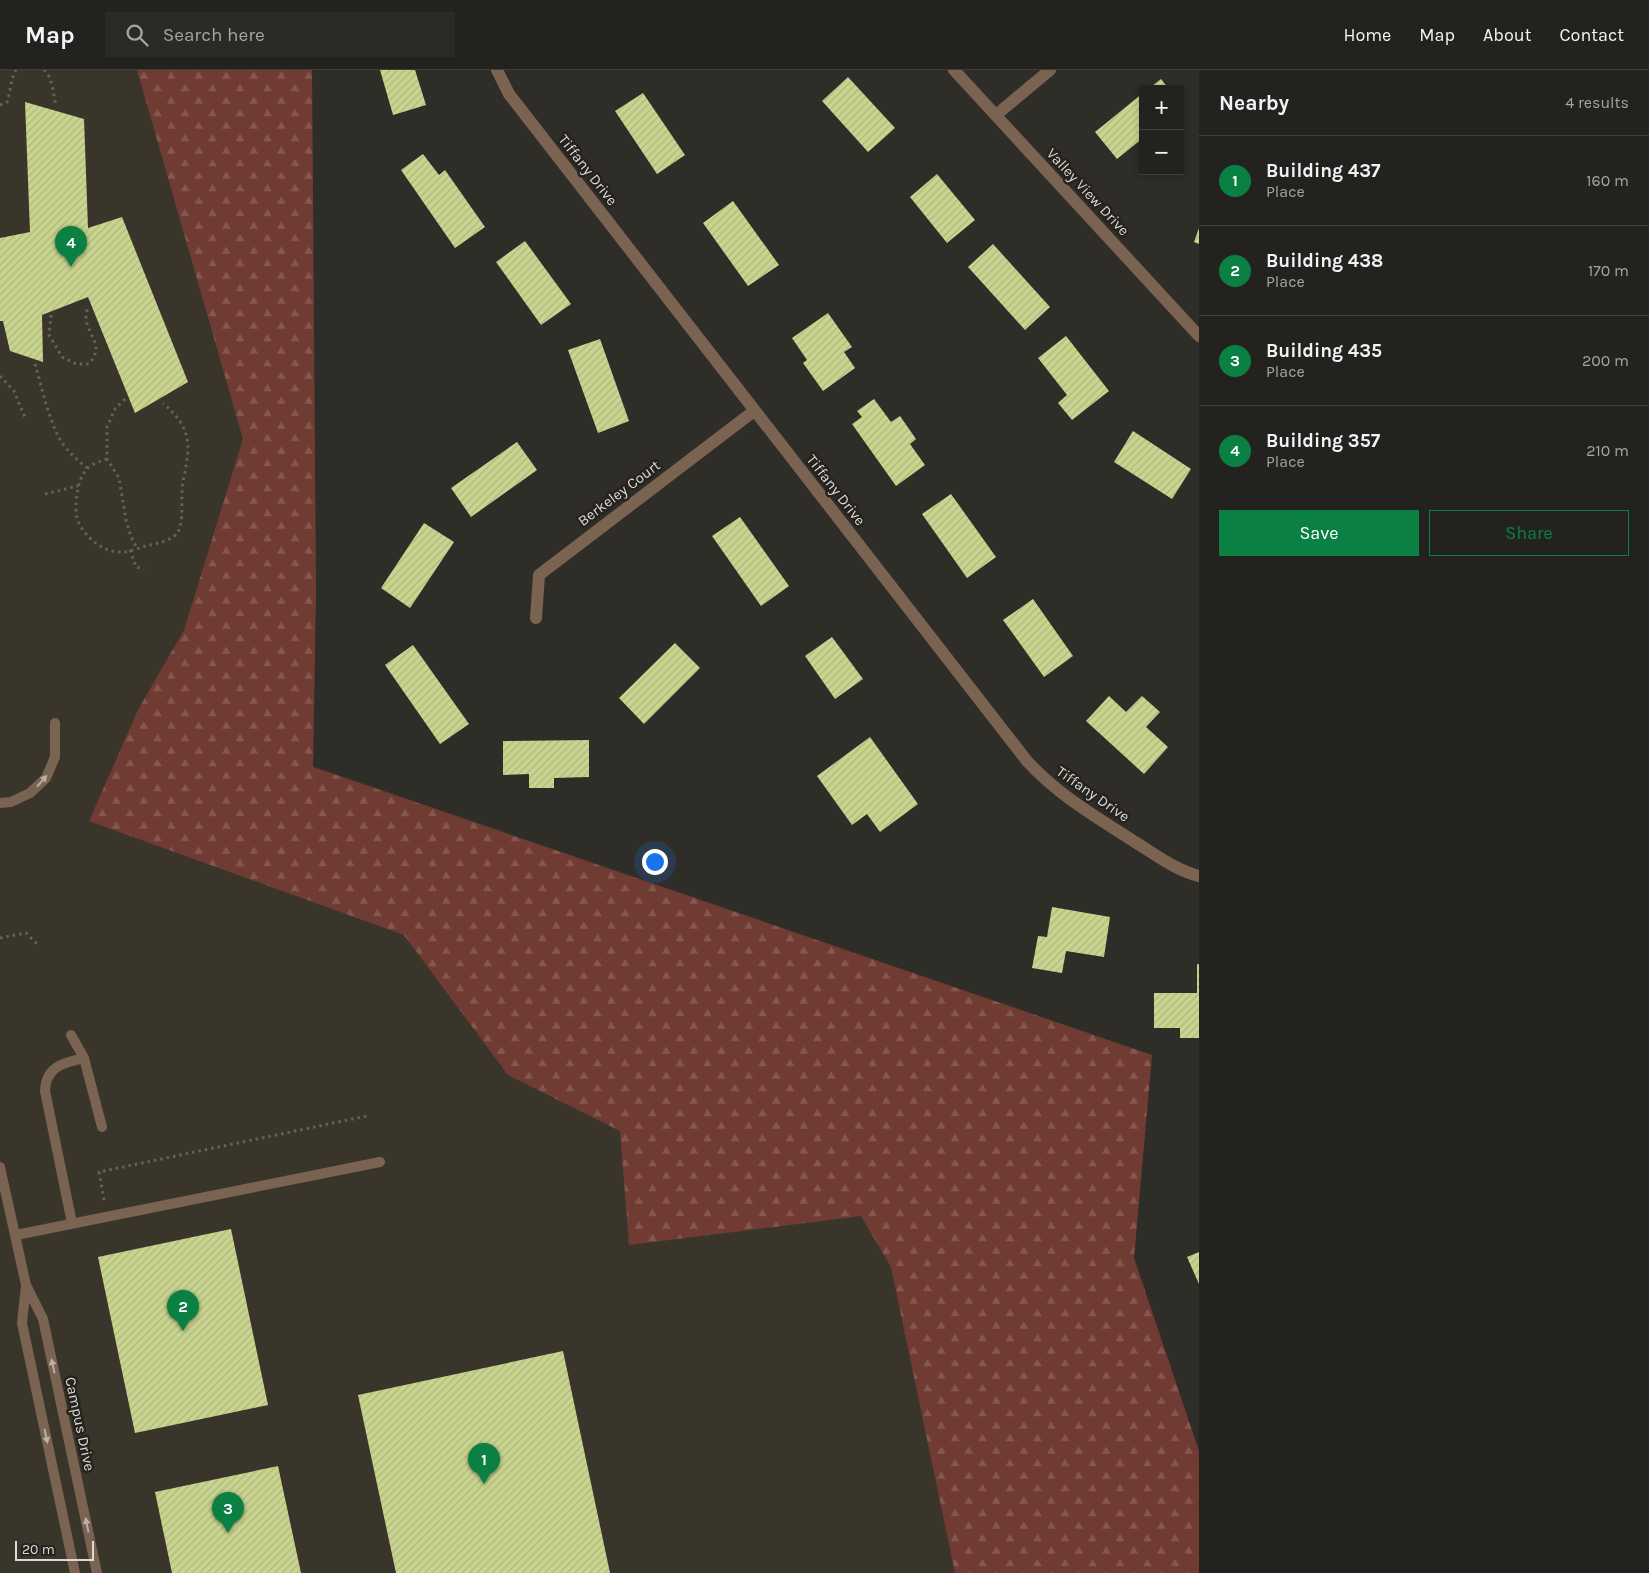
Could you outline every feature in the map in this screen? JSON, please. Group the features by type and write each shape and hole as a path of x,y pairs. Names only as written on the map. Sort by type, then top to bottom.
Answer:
{"street":[{"name":"Tiffany Drive","path":"497,70 509,94 1018,751 1041,776 1068,799 1166,862 1199,876"},
{"name":"Valley View Drive","path":"954,70 1199,336"},
{"path":"996,116 1050,70"},
{"name":"Berkeley Court","path":"536,618 539,575 754,410"}],"lane":[{"path":"0,803 10,802 30,793 46,778 55,757 55,723"},
{"path":"71,1035 84,1058 102,1127"},
{"path":"72,1223 45,1091 46,1081 52,1071 62,1064 84,1058"},
{"path":"16,1235 380,1162"},
{"name":"Campus Drive","path":"0,1167 26,1285 42,1319 97,1573"},
{"name":"Campus Drive","path":"26,1285 22,1323 75,1573"}],"path":[{"path":"0,105 7,102 10,94 11,78 16,70"},
{"path":"44,70 51,83 56,105"},
{"path":"51,315 49,335 62,356 76,364 89,364 96,356 97,344 86,318 88,307"},
{"path":"35,364 58,438 76,459 87,468"},
{"path":"0,376 14,390 26,420"},
{"path":"124,400 115,409 106,427 107,459 119,478 126,520 131,537 138,548"},
{"path":"107,459 87,468 80,480 75,502 78,522 92,540 109,550 122,552 167,540 177,534 181,526 181,490 188,459 189,442 183,427 174,413 162,403"},
{"path":"45,494 78,486"},
{"path":"130,550 136,567 144,569"},
{"path":"0,938 26,933 38,945"},
{"path":"105,1201 99,1172 367,1116"}],"shaded area":[{"path":"0,70 312,70 316,592 313,766 1152,1055 1096,1573 0,1573"}],"green space":[{"path":"137,70 312,70 316,592 313,767 1152,1055 1134,1258 1199,1451 1199,1573 955,1573 891,1267 861,1216 629,1245 620,1131 508,1075 404,935 89,821 138,710 184,630 243,439"}],"building":[{"path":"380,70 415,70 426,105 393,115"},
{"path":"848,77 895,128 868,152 822,101"},
{"path":"1161,79 1166,85 1153,85"},
{"path":"643,93 685,155 657,174 615,111"},
{"path":"1139,96 1139,141 1117,159 1095,132"},
{"path":"25,102 84,119 88,228 122,217 188,382 135,413 88,297 42,315 43,362 10,351 3,321 0,321 0,238 30,232"},
{"path":"423,154 439,175 445,170 485,227 455,248 401,170"},
{"path":"937,174 975,220 947,243 910,197"},
{"path":"733,201 779,265 748,286 703,223"},
{"path":"1199,228 1199,244 1194,242"},
{"path":"525,241 571,304 541,325 496,262"},
{"path":"993,244 1050,307 1025,330 968,267"},
{"path":"828,313 852,347 844,352 855,368 823,391 803,363 807,360 792,338"},
{"path":"1066,336 1109,391 1072,420 1058,403 1067,395 1038,358"},
{"path":"600,339 629,421 598,433 568,350"},
{"path":"874,399 891,422 900,416 916,439 910,444 925,465 896,486 852,424 862,417 857,411"},
{"path":"1133,431 1191,469 1172,499 1114,462"},
{"path":"517,442 537,470 471,517 451,488"},
{"path":"951,494 996,557 967,578 922,514"},
{"path":"740,517 789,586 761,606 712,536"},
{"path":"424,523 454,542 410,608 381,588"},
{"path":"1033,599 1073,656 1044,677 1003,620"},
{"path":"832,637 863,679 835,699 805,656"},
{"path":"675,643 700,668 644,724 619,698"},
{"path":"413,645 469,724 440,744 385,665"},
{"path":"1109,696 1126,712 1142,696 1160,712 1146,727 1168,747 1144,774 1086,721"},
{"path":"870,737 918,804 880,832 867,814 852,825 817,776"},
{"path":"589,740 589,777 554,778 554,788 529,788 529,774 503,775 503,741"},
{"path":"1052,907 1110,917 1104,957 1066,951 1062,973 1032,968 1038,936 1047,937"},
{"path":"1197,964 1199,964 1199,1038 1180,1038 1180,1028 1154,1028 1154,993 1197,993"},
{"path":"231,1229 268,1405 135,1433 98,1257"},
{"path":"1199,1252 1199,1284 1187,1257"},
{"path":"563,1351 610,1573 396,1573 358,1395"},
{"path":"278,1466 301,1573 172,1573 155,1492"}],"place":[{"name":"Building 357","path":"71,267"},
{"name":"Building 438","path":"183,1331"},
{"name":"Building 437","path":"484,1484"},
{"name":"Building 435","path":"228,1533"}]}
